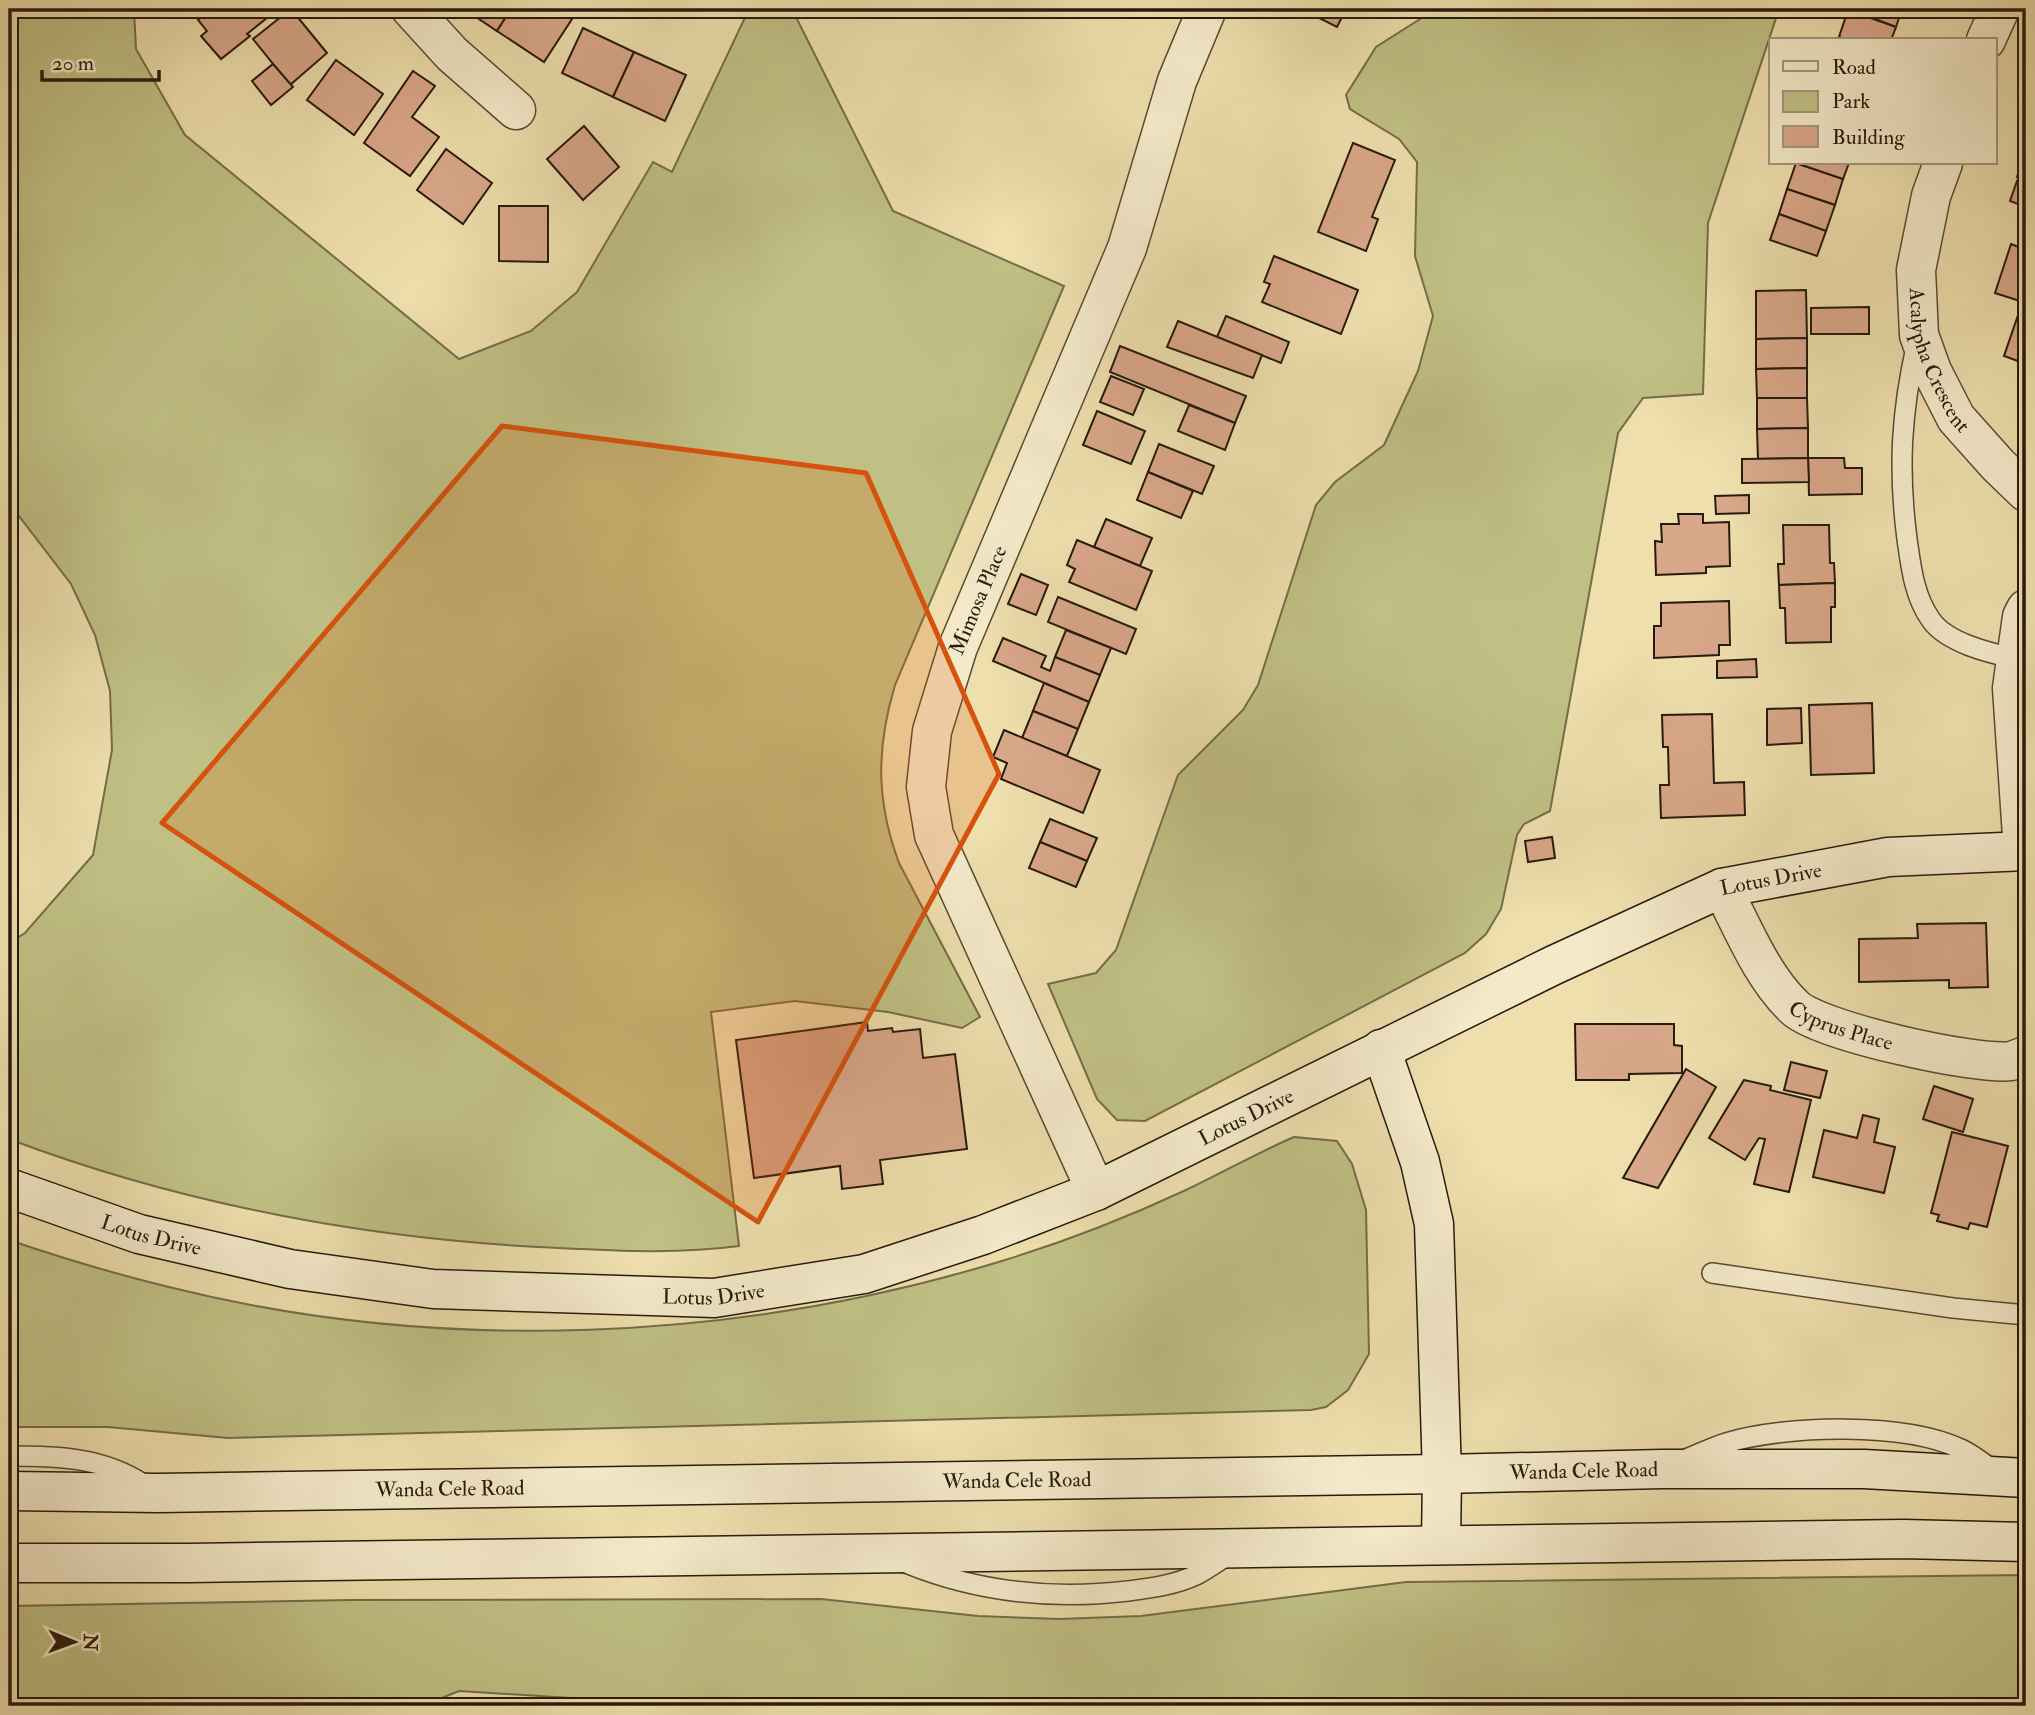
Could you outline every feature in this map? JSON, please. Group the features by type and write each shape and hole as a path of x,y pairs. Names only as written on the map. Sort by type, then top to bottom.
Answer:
{"street":[{"path":"411,9 452,54 516,110"},
{"name":"Mimosa Place","path":"1096,1191 934,835 926,787 932,730 958,647 1127,248 1177,81 1207,9"},
{"path":"1987,38 2000,9"},
{"name":"Acalypha Crescent","path":"1943,164 1931,196 1916,270 1919,335 1932,371 1956,418 2026,492"},
{"path":"2025,851 2012,688 2022,617 2026,609"},
{"name":"Lotus Drive","path":"9,1188 138,1234 290,1269 433,1289 713,1298 864,1274 983,1235 1096,1191 1554,965 1722,888 1888,857 2025,851"},
{"name":"Cyprus Place","path":"1722,888 1772,983 1796,1010 1831,1027 1870,1039 1988,1060 2010,1061 2026,1056"},
{"path":"1381,1049 1420,1162 1434,1224 1442,1475 1441,1544"},
{"name":"Wanda Cele Road","path":"9,1492 158,1493 1442,1475 1662,1469 1864,1469 2014,1477"},
{"path":"9,1563 189,1563 1903,1539 2026,1542"}],"lane":[{"path":"1919,335 1906,388 1901,441 1904,512 1911,572 1917,595 1932,622 1953,637 1979,651 2016,659"},
{"path":"1712,1273 1953,1308 2026,1315"},
{"path":"9,1456 91,1461 133,1477 158,1493"}],"highlighted area":[{"path":"502,426 866,473 999,774 758,1222 162,823"}],"green space":[{"path":"9,9 134,9 136,49 185,135 459,359 531,331 577,292 653,162 672,172 749,9 792,9 893,211 1064,286 895,685 884,731 881,775 891,840 899,863 980,1017 962,1028 888,1012 795,1001 711,1012 739,1246 672,1251 582,1249 489,1244 349,1227 280,1215 142,1183 9,1139 9,943 25,933 93,855 112,750 110,691 95,635 71,584 9,503"},
{"path":"1436,9 1779,9 1708,223 1703,394 1643,398 1618,433 1550,811 1524,824 1517,835 1501,909 1486,934 1465,953 1145,1121 1117,1120 1097,1099 1048,984 1096,973 1116,950 1178,775 1243,710 1258,685 1316,505 1335,482 1384,445 1418,371 1433,316 1415,256 1417,162 1399,139 1350,109 1346,95 1376,47"},
{"path":"1294,1137 1337,1141 1352,1164 1366,1210 1369,1354 1348,1390 1326,1407 1311,1410 228,1438 108,1427 9,1427 9,1240 169,1287 272,1309 376,1323 482,1330 589,1330 695,1323 801,1308 904,1287 1005,1260 1142,1210"},
{"path":"2026,1575 2026,1706 699,1706 459,1691 422,1706 9,1706 9,1606 350,1600 821,1599 978,1616 1059,1619 1141,1616 1406,1582"}],"building":[{"path":"211,9 220,9 226,16 230,12 227,9 278,9 221,59 201,36 207,31 198,20"},
{"path":"291,9 327,53 290,85 253,39"},
{"path":"464,9 511,9 497,31"},
{"path":"511,9 556,9 572,19 544,62 497,31"},
{"path":"1301,9 1346,9 1337,27"},
{"path":"1849,9 1902,9 1896,27"},
{"path":"1848,10 1896,27 1892,38 1839,37"},
{"path":"583,28 634,52 613,97 562,73"},
{"path":"634,52 686,75 665,121 613,97"},
{"path":"336,60 383,94 354,135 307,100"},
{"path":"273,64 293,87 271,105 252,81"},
{"path":"413,71 435,86 412,117 439,137 410,176 364,143"},
{"path":"584,126 619,167 583,200 547,159"},
{"path":"1353,143 1395,160 1372,217 1378,219 1366,251 1318,232"},
{"path":"446,149 492,183 463,224 417,190"},
{"path":"2026,151 2026,181 2017,177"},
{"path":"1796,164 1843,179 1835,205 1787,189"},
{"path":"1799,164 1849,164 1843,179"},
{"path":"2017,181 2026,184 2026,207 2010,201"},
{"path":"1787,189 1835,205 1826,231 1779,214"},
{"path":"499,206 548,206 548,262 499,261"},
{"path":"1779,214 1826,231 1817,256 1770,240"},
{"path":"2011,244 2026,250 2026,292 2023,302 1995,293"},
{"path":"1274,256 1358,290 1341,334 1262,302 1270,284 1264,282"},
{"path":"1806,290 1807,338 1756,339 1756,291"},
{"path":"2026,292 2026,364 2004,356"},
{"path":"1869,307 1869,334 1811,334 1811,308"},
{"path":"1226,316 1289,342 1281,363 1217,337"},
{"path":"1178,321 1262,355 1253,378 1167,347"},
{"path":"1807,338 1807,368 1756,369 1756,339"},
{"path":"1120,346 1246,396 1235,423 1110,372"},
{"path":"1807,368 1807,398 1757,398 1756,369"},
{"path":"1111,376 1144,389 1133,415 1100,402"},
{"path":"1757,398 1807,398 1808,428 1757,429"},
{"path":"1189,405 1235,423 1225,450 1178,431"},
{"path":"1097,411 1145,431 1131,464 1083,445"},
{"path":"1808,428 1808,458 1758,459 1757,429"},
{"path":"1159,444 1214,466 1202,494 1148,472"},
{"path":"1808,458 1844,458 1845,468 1862,468 1862,494 1809,495"},
{"path":"1808,458 1809,482 1742,483 1742,459"},
{"path":"1148,472 1193,491 1181,518 1137,500"},
{"path":"1749,495 1749,513 1716,514 1715,496"},
{"path":"1678,514 1703,514 1703,523 1729,522 1730,566 1706,567 1706,573 1656,575 1655,541 1662,542 1661,524 1679,524"},
{"path":"1106,519 1152,538 1140,566 1094,547"},
{"path":"1783,525 1829,525 1830,563 1834,563 1835,583 1779,585 1778,564 1784,564"},
{"path":"1077,540 1152,571 1136,610 1069,582 1075,569 1067,565"},
{"path":"1021,574 1048,585 1036,615 1008,604"},
{"path":"1835,583 1835,607 1831,607 1831,642 1786,643 1785,608 1780,608 1779,585"},
{"path":"1058,597 1136,629 1126,654 1048,622"},
{"path":"1729,601 1730,645 1719,645 1719,655 1654,658 1654,626 1661,626 1661,603"},
{"path":"1066,630 1111,648 1100,675 1055,657"},
{"path":"1003,638 1046,656 1041,667 1050,671 1055,657 1100,675 1089,702 993,661"},
{"path":"1756,659 1757,677 1717,678 1717,661"},
{"path":"1044,683 1089,702 1078,729 1033,711"},
{"path":"1872,703 1874,773 1811,775 1809,705"},
{"path":"1801,708 1802,743 1767,745 1767,709"},
{"path":"1033,711 1078,729 1067,756 1022,738"},
{"path":"1712,714 1714,783 1744,782 1745,815 1661,818 1660,785 1669,785 1668,747 1663,747 1662,715"},
{"path":"1004,730 1100,770 1083,813 1001,779 1007,763 993,757"},
{"path":"1050,819 1097,838 1087,861 1040,842"},
{"path":"1552,837 1555,858 1528,862 1525,841"},
{"path":"1040,842 1087,861 1076,887 1029,868"},
{"path":"1986,923 1988,987 1949,988 1949,980 1859,982 1859,939 1918,938 1917,924"},
{"path":"867,1022 868,1031 920,1029 923,1058 955,1054 967,1149 880,1160 883,1184 842,1189 840,1166 754,1178 736,1040"},
{"path":"1575,1024 1674,1024 1674,1045 1682,1046 1682,1073 1629,1074 1629,1080 1576,1080"},
{"path":"1791,1062 1827,1071 1820,1098 1784,1090"},
{"path":"1686,1069 1716,1087 1658,1188 1623,1178"},
{"path":"1744,1080 1771,1086 1770,1090 1811,1100 1789,1192 1754,1184 1765,1139 1759,1138 1745,1160 1709,1138"},
{"path":"1934,1086 1973,1099 1963,1132 1923,1119"},
{"path":"1863,1115 1879,1119 1874,1142 1895,1147 1884,1193 1813,1177 1824,1130 1857,1138"},
{"path":"1952,1132 2008,1146 1987,1227 1970,1223 1968,1229 1937,1221 1939,1215 1931,1213"}]}
